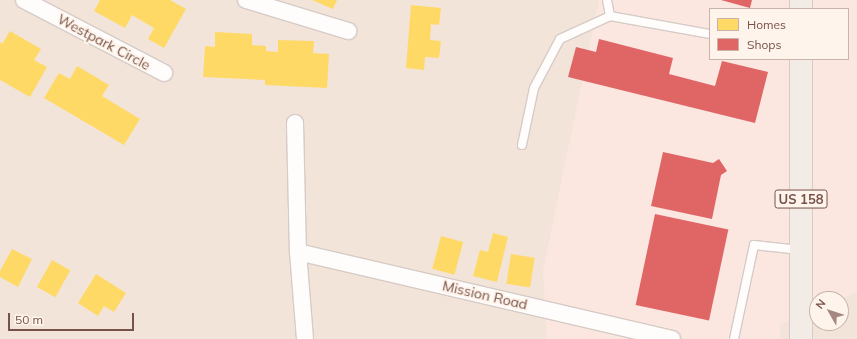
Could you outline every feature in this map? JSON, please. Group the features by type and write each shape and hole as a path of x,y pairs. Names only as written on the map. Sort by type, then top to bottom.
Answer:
{"main road":[{"name":"US 158","path":"801,60 801,339"}],"street":[{"name":"Westpark Circle","path":"24,0 164,73"},
{"path":"246,0 348,31"},
{"path":"295,123 298,252 305,339"},
{"name":"Mission Road","path":"298,252 672,339"}],"lane":[{"path":"607,0 610,16"},
{"path":"522,145 534,88 560,39 610,16 709,34"},
{"path":"734,339 754,245 800,250"}],"shaded area":[{"path":"0,0 857,0 857,339 0,339"},
{"path":"599,0 857,0 857,292 849,296 849,291 809,291 809,312 780,324 780,339 547,339 543,270"}],"building: Homes":[{"path":"100,0 170,0 186,9 164,48 148,39 154,28 132,15 125,28 94,11"},
{"path":"312,0 337,0 333,9"},
{"path":"411,5 441,8 439,25 431,24 430,40 441,41 439,58 425,57 424,70 406,68"},
{"path":"10,31 41,49 34,60 47,67 30,97 0,80 0,42 2,44"},
{"path":"215,32 252,34 252,45 266,46 266,51 278,52 278,40 314,41 313,53 329,54 327,88 265,85 265,80 203,77 205,46 215,47"},
{"path":"77,66 109,85 102,96 140,119 124,145 44,98 59,73 70,79"},
{"path":"493,233 508,237 497,282 473,276 480,250 488,252"},
{"path":"441,236 463,242 454,275 432,269"},
{"path":"12,249 32,259 18,287 0,277 0,271"},
{"path":"511,254 535,258 530,287 506,284"},
{"path":"52,260 70,270 55,297 37,287"},
{"path":"96,274 126,293 114,312 104,306 98,316 78,303"}],"building: Shops":[{"path":"721,0 752,0 750,8"},
{"path":"599,39 673,58 669,74 715,86 722,61 768,72 755,123 568,77 576,47 596,52"},
{"path":"663,152 713,163 719,159 727,171 721,175 712,219 651,206"},
{"path":"655,214 728,230 709,321 636,305"}]}
